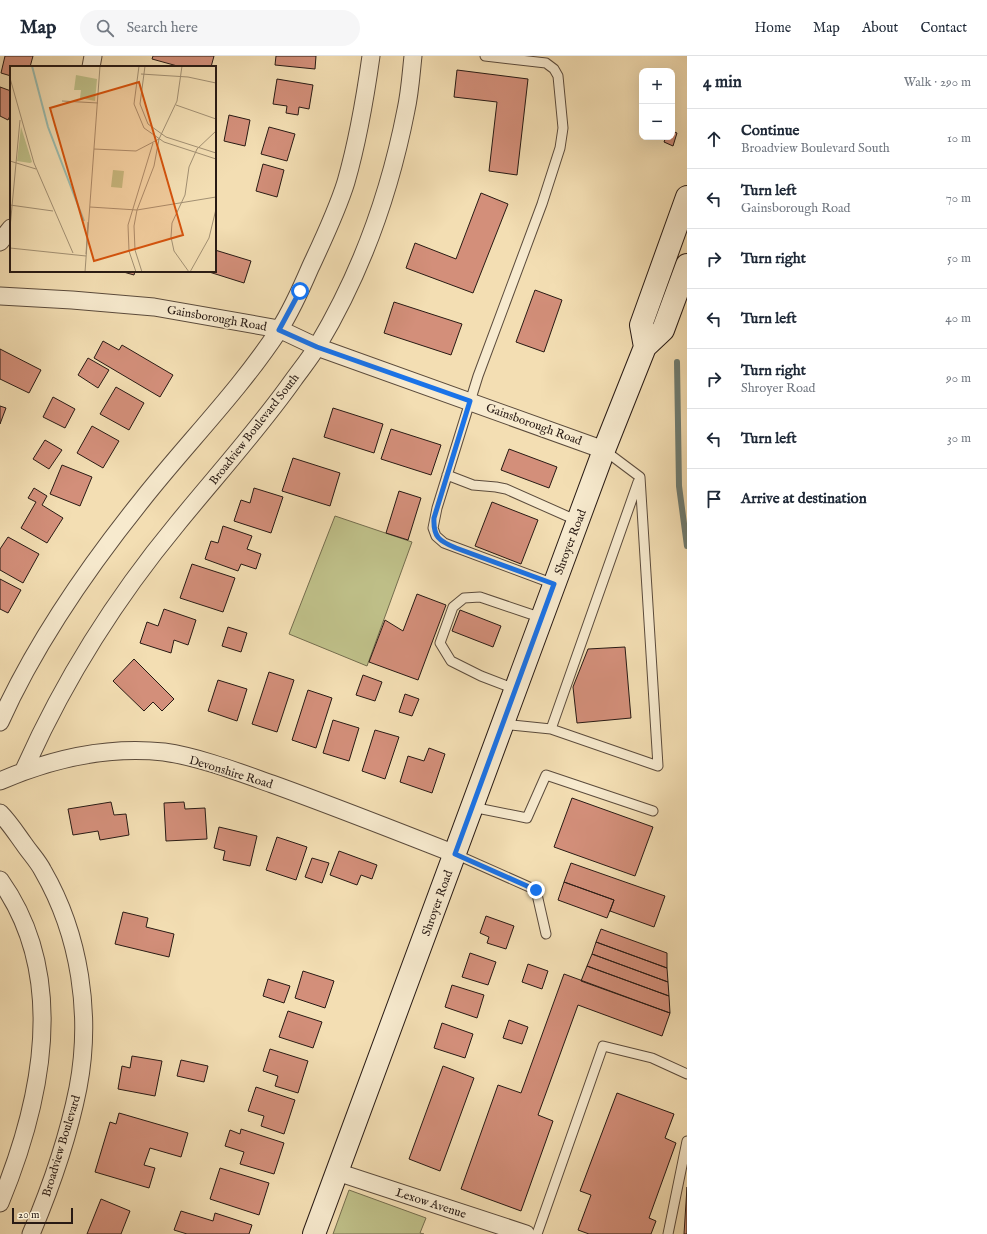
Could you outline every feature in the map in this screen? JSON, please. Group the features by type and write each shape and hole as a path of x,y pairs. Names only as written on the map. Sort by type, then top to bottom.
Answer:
{"main road":[{"path":"645,347 641,325 687,197"},
{"name":"Shroyer Road","path":"314,1234 455,854 501,724 604,450 645,347 663,330 687,265"}],"street":[{"path":"91,66 93,56"},
{"path":"0,722 31,662 94,565 142,500 240,382 279,330 300,291 330,226 346,182 365,100 370,56"},
{"name":"Broadview Boulevard South","path":"24,770 45,723 67,683 124,595 175,526 273,408 317,347 337,310 368,242 386,195 407,107 413,56"},
{"path":"0,242 10,229"},
{"name":"Gainsborough Road","path":"0,296 154,307 279,330 317,347 604,450"},
{"name":"Devonshire Road","path":"0,782 24,770 67,758 103,752 165,752 243,774 328,804 455,854"},
{"name":"Broadview Boulevard","path":"0,813 43,870 58,901 78,963 82,1002 82,1041 76,1094 70,1124 57,1166 31,1234"},
{"path":"0,880 8,891 20,916 38,970 42,1004 42,1039 38,1080 19,1154 0,1203"},
{"name":"Lexow Avenue","path":"337,1172 517,1233"}],"lane":[{"path":"485,56 546,63 554,69 558,76 563,128 560,148 542,204 470,401 434,518 433,528 436,536 444,543 554,584"},
{"path":"501,724 551,729 658,766 640,477 604,450"},
{"path":"447,475 472,485 506,489 578,521"},
{"path":"551,729 640,477"},
{"path":"515,689 481,676 451,661 440,643 453,607 464,598 480,597 542,618"},
{"path":"472,807 527,818 546,775 653,811"},
{"path":"455,854 536,890 546,934"},
{"path":"537,1234 603,1046 652,1058 687,1074"},
{"path":"668,1234 687,1141"}],"green space":[{"path":"335,516 412,542 367,666 289,634"},
{"path":"349,1190 426,1218 420,1233 424,1234 333,1234"}],"building":[{"path":"5,56 33,56 30,66 10,66 10,76 1,73"},
{"path":"153,56 214,56 211,66 177,66 152,59"},
{"path":"276,56 316,56 315,69 275,65"},
{"path":"457,70 528,79 517,175 489,171 497,102 454,97"},
{"path":"277,79 313,85 309,109 299,107 298,115 286,113 287,106 273,104"},
{"path":"0,87 10,91 10,116 8,120 0,116"},
{"path":"229,115 250,120 245,146 224,141"},
{"path":"269,127 295,134 287,161 261,154"},
{"path":"665,140 675,140 673,146 664,142"},
{"path":"263,164 284,170 277,197 256,191"},
{"path":"481,193 508,204 473,293 406,268 415,243 456,259"},
{"path":"216,250 251,261 244,283 209,272 216,272"},
{"path":"124,272 135,272 134,275"},
{"path":"535,290 562,300 544,352 516,342"},
{"path":"394,302 462,324 451,355 384,333"},
{"path":"103,341 119,350 122,345 173,375 160,397 94,358"},
{"path":"0,349 41,370 29,393 0,379"},
{"path":"88,358 109,370 98,388 78,375"},
{"path":"116,387 144,403 129,430 100,414"},
{"path":"53,397 75,409 65,428 43,417"},
{"path":"0,406 6,408 0,424"},
{"path":"333,408 383,424 374,453 324,437"},
{"path":"92,426 119,441 103,468 77,453"},
{"path":"391,429 441,445 431,475 381,459"},
{"path":"45,440 62,450 49,469 33,459"},
{"path":"509,449 557,467 549,488 501,470"},
{"path":"293,458 340,473 330,506 282,491"},
{"path":"62,465 92,477 80,506 50,494"},
{"path":"34,488 47,496 42,505 63,518 47,543 21,528 36,502 28,498"},
{"path":"254,488 283,497 271,533 234,521 241,500 250,503"},
{"path":"399,491 421,498 408,540 386,533"},
{"path":"492,502 538,520 521,564 475,546"},
{"path":"223,526 252,536 247,549 261,554 256,569 241,564 238,571 205,559 211,541 218,543"},
{"path":"8,537 39,554 23,583 0,570 0,549"},
{"path":"192,564 235,578 223,612 180,598"},
{"path":"0,579 21,590 8,613 0,609"},
{"path":"417,594 446,605 418,680 369,662 385,620 403,631"},
{"path":"164,609 196,620 188,645 174,640 171,653 140,643 147,622 158,626"},
{"path":"460,610 501,626 493,647 452,631"},
{"path":"228,627 247,633 241,652 222,646"},
{"path":"625,647 631,718 577,723 573,687 588,649"},
{"path":"134,659 174,699 162,711 153,702 144,711 113,681"},
{"path":"269,672 294,680 277,732 252,724"},
{"path":"363,675 382,682 375,701 356,695"},
{"path":"218,680 247,689 237,721 208,711"},
{"path":"308,690 332,698 316,748 292,740"},
{"path":"405,694 419,699 412,716 399,712"},
{"path":"333,720 359,728 349,761 323,753"},
{"path":"375,730 399,737 385,779 362,771"},
{"path":"429,748 445,754 432,793 400,782 408,756 424,761"},
{"path":"572,798 653,827 635,876 554,847"},
{"path":"111,802 114,815 126,814 129,835 100,840 98,831 73,835 68,809"},
{"path":"184,802 185,809 205,808 207,839 166,841 164,803"},
{"path":"219,827 257,836 250,866 223,860 225,851 214,848"},
{"path":"277,837 307,847 296,880 266,870"},
{"path":"339,851 377,865 372,879 361,875 357,885 330,875"},
{"path":"312,858 329,863 322,883 305,877"},
{"path":"571,863 665,896 654,927 610,911 614,900 564,882"},
{"path":"564,882 614,900 607,918 558,900"},
{"path":"123,912 148,918 146,927 174,934 169,957 115,944"},
{"path":"486,916 514,926 506,949 487,943 489,937 480,933"},
{"path":"601,929 667,953 667,968 596,942"},
{"path":"596,942 667,968 668,982 592,954"},
{"path":"470,953 496,962 488,985 462,977"},
{"path":"592,954 668,982 669,996 587,966"},
{"path":"528,964 548,971 542,989 522,982"},
{"path":"587,966 669,996 670,1013 581,981"},
{"path":"303,971 334,981 325,1008 295,998"},
{"path":"564,974 670,1013 662,1036 578,1005 538,1115 553,1121 521,1211 461,1189 498,1085 521,1093"},
{"path":"268,979 290,986 284,1003 263,996"},
{"path":"452,985 484,995 477,1018 445,1007"},
{"path":"288,1011 322,1022 313,1048 279,1037"},
{"path":"509,1020 528,1027 522,1044 503,1038"},
{"path":"442,1023 473,1034 465,1058 434,1048"},
{"path":"270,1049 308,1061 298,1093 275,1086 278,1076 263,1071"},
{"path":"132,1056 162,1061 155,1096 118,1089 122,1066 130,1068"},
{"path":"181,1060 208,1066 204,1082 177,1076"},
{"path":"443,1066 474,1078 440,1171 409,1159"},
{"path":"256,1087 295,1100 284,1134 261,1126 264,1116 248,1111"},
{"path":"617,1093 674,1114 665,1138 676,1143 649,1218 656,1221 651,1234 589,1234 578,1230 591,1195 580,1191"},
{"path":"119,1113 188,1133 181,1157 150,1148 144,1165 155,1168 149,1188 95,1172 110,1122 116,1124"},
{"path":"241,1129 284,1143 274,1174 240,1164 244,1152 225,1146 230,1130 240,1134"},
{"path":"220,1168 269,1183 259,1215 210,1199"},
{"path":"687,1187 687,1234 684,1234"},
{"path":"101,1199 130,1211 121,1234 87,1234"},
{"path":"181,1211 213,1221 215,1213 252,1225 249,1234 187,1234 174,1230"}],"waterway":[{"path":"677,362 679,486 687,546"}],"route":[{"path":"300,291 279,330 317,347 470,401 434,518 433,528 436,536 444,543 456,548 554,584 501,724 455,854 536,890"}]}
